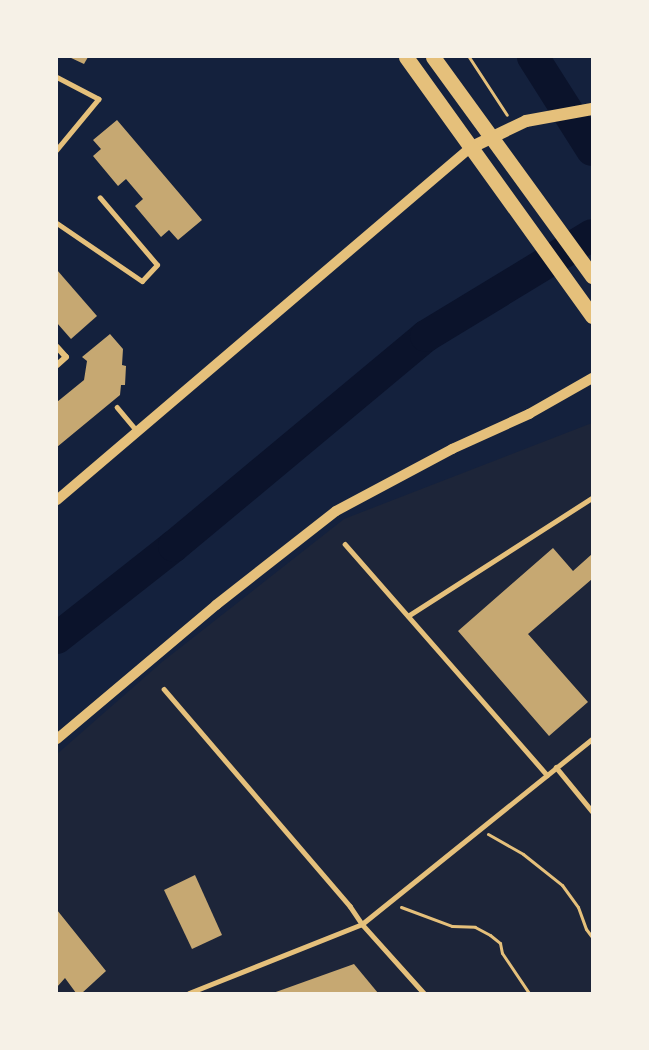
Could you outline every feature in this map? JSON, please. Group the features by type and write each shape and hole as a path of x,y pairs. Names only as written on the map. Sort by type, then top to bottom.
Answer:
{"main road":[{"path":"406,57 589,311"},
{"path":"433,57 592,276"},
{"path":"470,148 520,124 592,109"}],"street":[{"path":"57,500 470,148"},
{"path":"57,347 66,357 57,365"},
{"path":"57,739 216,605 336,511 452,449 529,414 592,378"}],"lane":[{"path":"57,77 99,99 57,150"},
{"path":"57,223 142,282 157,265 100,198"},
{"path":"117,407 137,431"},
{"path":"408,616 592,498"},
{"path":"345,544 547,774"},
{"path":"164,689 350,906 362,924 424,993"},
{"path":"189,993 362,924 592,739"},
{"path":"556,767 592,811"}],"path":[{"path":"469,57 520,124"},
{"path":"484,832 523,854 562,885 578,907 586,929 592,937"},
{"path":"391,901 437,922 452,926 475,927 490,935 500,943 502,953 529,993"}],"shaded area":[{"path":"592,423 592,993 57,993 57,754 162,662 344,519"}],"building":[{"path":"69,57 88,57 84,64"},
{"path":"117,120 202,220 178,240 169,230 161,237 135,206 143,199 126,179 118,186 93,156 101,149 93,140"},
{"path":"57,270 97,316 71,339 57,323"},
{"path":"110,334 123,349 122,365 126,366 125,385 121,385 120,395 57,447 57,402 84,380 87,361 82,357"},
{"path":"553,548 573,571 592,554 592,579 528,634 588,702 549,736 458,631"},
{"path":"195,875 222,935 192,949 164,890"},
{"path":"57,910 106,971 82,993 76,993 65,978 57,987"},
{"path":"354,964 378,993 273,993"}],"waterway":[{"path":"533,57 592,150"},
{"path":"57,638 174,546 426,336 592,235"}]}
